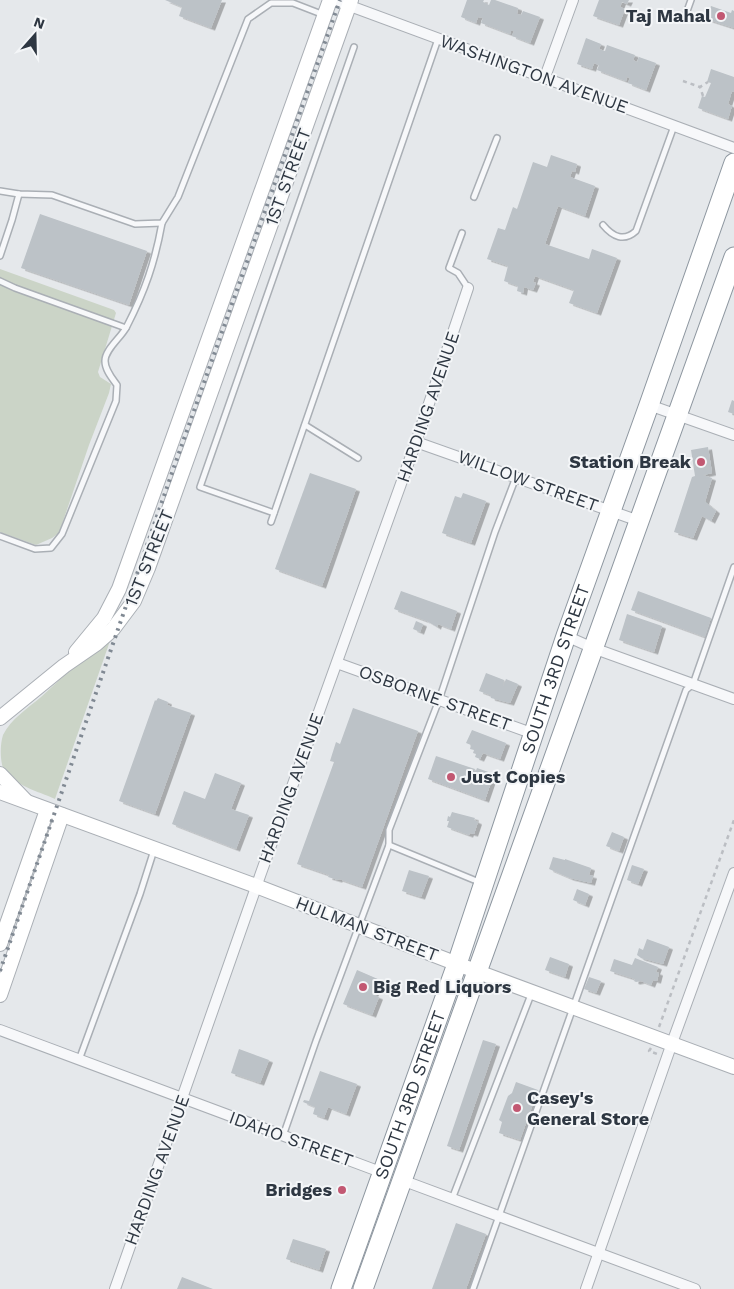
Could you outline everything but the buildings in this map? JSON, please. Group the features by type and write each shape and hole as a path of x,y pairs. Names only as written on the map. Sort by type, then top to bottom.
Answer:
{"highway":[{"name":"SOUTH 3RD STREET","path":"341,1289 484,884 566,636 650,405 734,163"},
{"name":"SOUTH 3RD STREET","path":"363,1289 734,257"}],"main road":[{"name":"1ST STREET","path":"64,666 99,624 119,589 330,0"},
{"name":"1ST STREET","path":"64,666 109,633 128,611 139,590 350,3"},
{"path":"0,718 64,666"},
{"path":"0,774 29,803"},
{"name":"HULMAN STREET","path":"0,792 256,886 456,964 655,1036 734,1067"},
{"path":"0,944 47,810"},
{"path":"0,995 62,815"}],"street":[{"name":"WASHINGTON AVENUE","path":"334,0 350,3 438,38 734,148"},
{"path":"545,77 573,0"},
{"name":"HARDING AVENUE","path":"115,1289 256,886 416,442 468,288"},
{"path":"650,405 734,435"},
{"name":"WILLOW STREET","path":"416,442 639,521"},
{"path":"566,636 593,648 734,699"},
{"name":"OSBORNE STREET","path":"337,663 534,734"},
{"path":"586,1289 734,873"},
{"name":"IDAHO STREET","path":"0,1030 693,1288"}],"lane":[{"path":"686,14 691,0"},
{"path":"0,536 35,549 51,548 62,534 116,401 117,385 108,373 105,360 109,348 120,338 126,328 150,274 162,223 178,196 248,19 271,3 293,3 325,15"},
{"path":"271,522 438,38"},
{"path":"274,513 200,487 354,47"},
{"path":"603,225 612,234 621,238 630,237 636,231 674,126"},
{"path":"474,197 497,138"},
{"path":"0,191 18,194 52,194 135,224 162,223"},
{"path":"0,256 18,194"},
{"path":"462,233 450,268 458,273 468,288"},
{"path":"0,281 126,328"},
{"path":"305,425 358,458"},
{"path":"282,1136 389,845 389,830 439,700 489,550 516,477"},
{"path":"473,1289 686,690 693,684 734,567"},
{"path":"389,845 484,884"},
{"path":"79,1060 140,894 154,849"},
{"path":"452,1199 532,992"}],"path":[{"path":"683,81 700,87"},
{"path":"700,87 708,82"},
{"path":"700,87 703,96"},
{"path":"649,1051 662,1022 734,820"}],"shaded area":[{"path":"0,269 114,310 116,313 98,372 100,377 111,384 109,393 59,533 36,545 0,532"},
{"path":"110,641 55,799 20,784 3,768 1,743 6,729 20,714 74,667"}],"railway":[{"path":"0,971 174,467 340,0"}],"place":[{"name":"Taj Mahal","path":"721,16"},
{"name":"Station Break","path":"701,462"},
{"name":"Just Copies","path":"451,777"},
{"name":"Big Red Liquors","path":"363,987"},
{"name":"Casey's General Store","path":"517,1108"},
{"name":"Bridges","path":"342,1190"}]}
